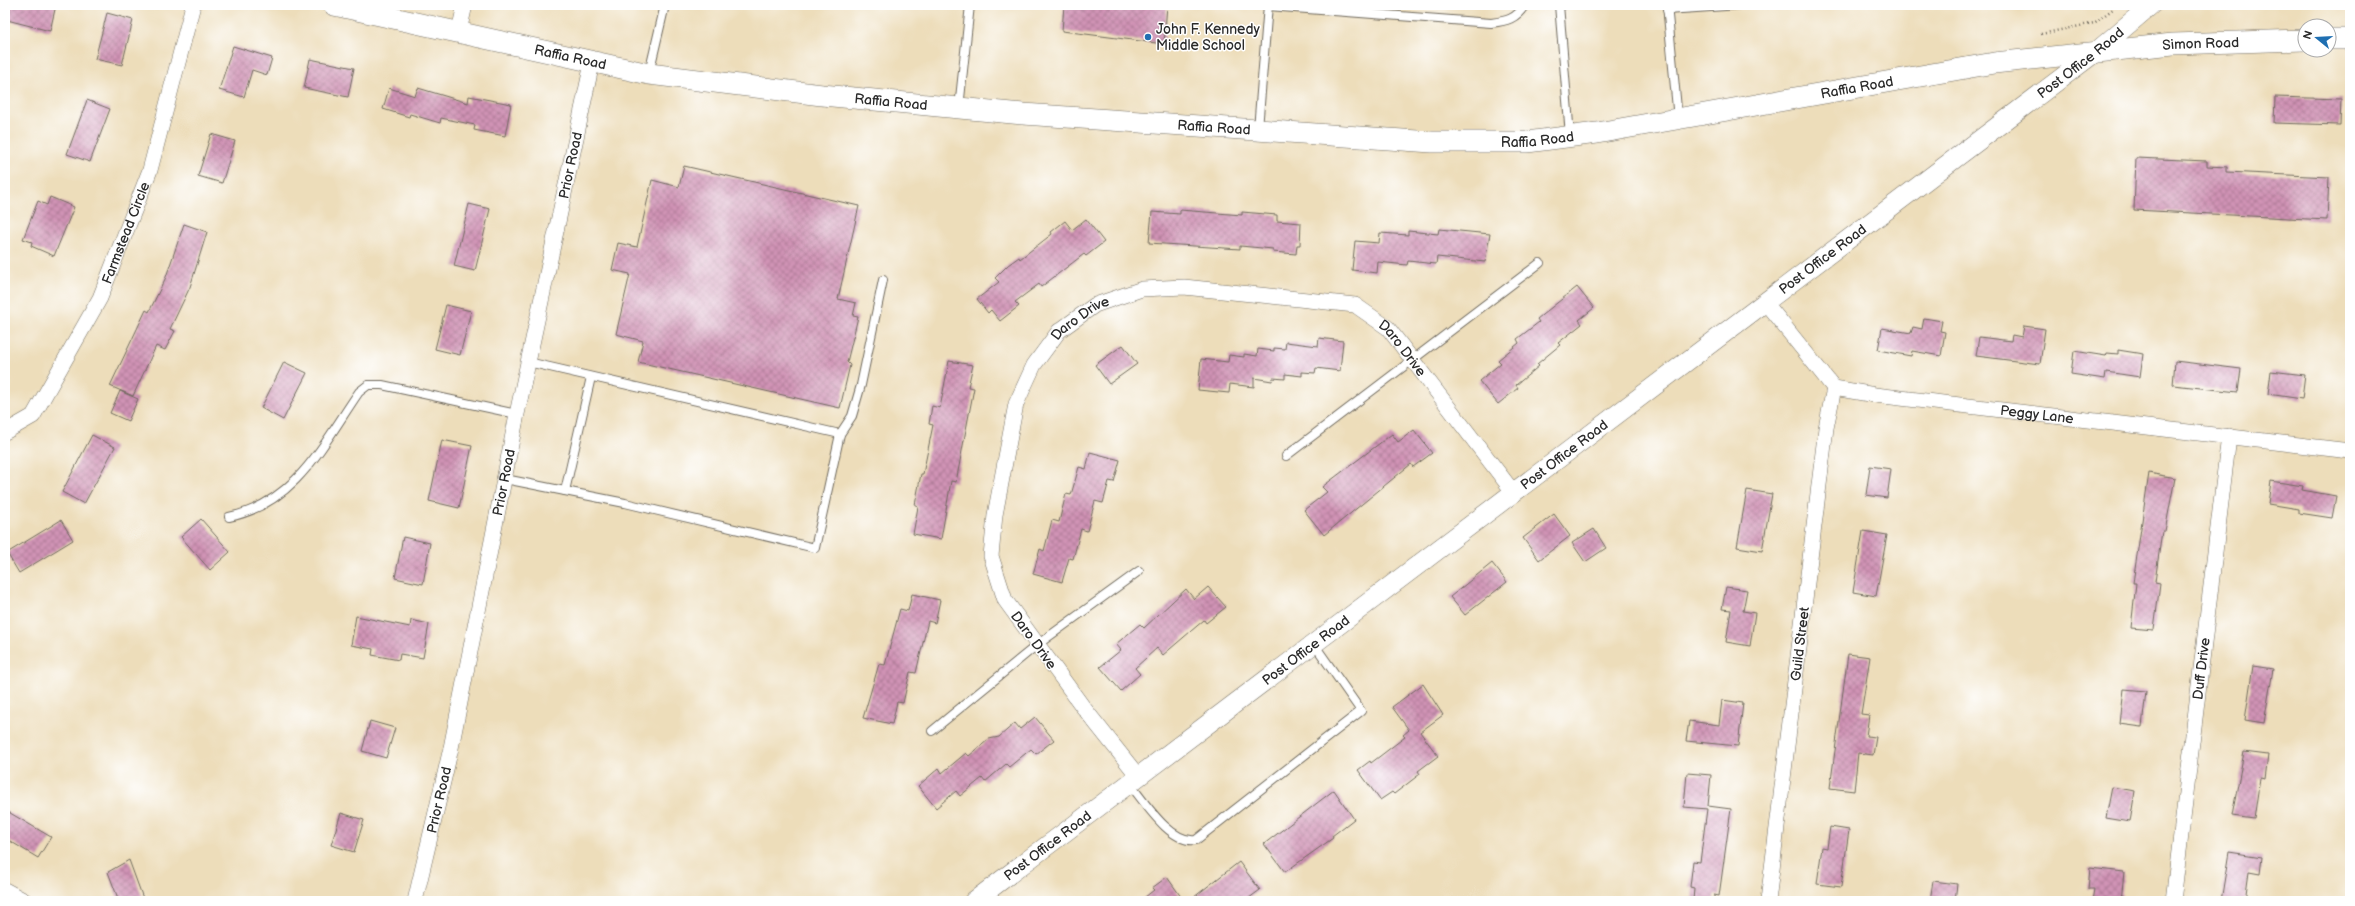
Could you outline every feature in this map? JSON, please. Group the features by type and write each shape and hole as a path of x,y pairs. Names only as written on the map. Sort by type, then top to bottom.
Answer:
{"main road":[{"name":"Raffia Road","path":"334,5 592,63 649,74 822,95 959,108 1432,142 1527,142 1678,120 1994,63 2097,51"},
{"path":"2337,39 2350,39"},
{"name":"Simon Road","path":"2097,51 2173,44 2297,40"}],"street":[{"name":"Farmstead Circle","path":"5,432 33,416 100,298 150,170 193,5"},
{"path":"459,32 465,5"},
{"name":"Post Office Road","path":"974,901 2097,51 2151,5"},
{"name":"Prior Road","path":"415,901 451,748 517,414 592,63"},
{"name":"Daro Drive","path":"1134,780 1005,600 991,556 995,515 1016,404 1034,365 1059,331 1095,305 1142,288 1184,287 1355,305 1388,328 1514,493"},
{"path":"1765,302 1834,388"},
{"name":"Peggy Lane","path":"1834,388 1875,395 2350,451"},
{"name":"Guild Street","path":"1768,901 1826,428 1834,388"},
{"name":"Duff Drive","path":"2174,901 2229,436"},
{"path":"5,890 25,901"}],"lane":[{"path":"649,74 665,5"},
{"path":"959,108 970,5"},
{"path":"1258,130 1268,5 1491,23 1508,21 1520,14 1525,5"},
{"path":"1559,5 1570,136"},
{"path":"1678,120 1667,8 1740,5"},
{"path":"1286,456 1412,358 1540,263"},
{"path":"504,479 565,491 815,548 840,434 852,416 861,385 883,280"},
{"path":"528,362 840,434"},
{"path":"565,491 591,377"},
{"path":"229,516 250,512 275,499 305,471 358,392 368,385 382,385 517,414"},
{"path":"932,731 1037,645 1139,570"},
{"path":"1134,780 1163,824 1176,835 1188,841 1196,840 1361,711 1314,644"}],"path":[{"path":"2041,34 2094,24 2119,5"}],"building":[{"path":"11,5 56,5 50,31 7,20"},
{"path":"1064,5 1167,5 1164,44 1062,31"},
{"path":"107,13 133,20 122,65 95,59"},
{"path":"233,46 272,58 267,75 252,70 244,97 219,90"},
{"path":"310,59 354,68 348,97 304,88"},
{"path":"389,88 415,96 418,88 468,103 469,96 511,104 505,136 474,130 475,125 441,118 440,123 410,114 409,117 383,109"},
{"path":"2275,97 2341,99 2340,125 2274,123"},
{"path":"87,100 110,109 90,162 67,154"},
{"path":"211,134 235,141 222,183 198,176"},
{"path":"2136,158 2207,161 2207,166 2227,167 2227,172 2329,177 2327,220 2134,210"},
{"path":"684,166 859,206 838,299 856,303 853,316 858,317 847,362 850,365 840,408 638,362 643,341 616,334 630,274 612,270 618,243 637,247 652,180 679,187"},
{"path":"50,197 74,207 54,256 31,246 32,242 23,239 38,201 47,205"},
{"path":"469,204 490,209 475,271 454,266"},
{"path":"1180,210 1242,215 1242,212 1277,215 1277,221 1301,223 1300,245 1297,245 1296,254 1273,252 1273,249 1240,246 1240,249 1149,243 1152,212 1180,214"},
{"path":"1086,219 1104,242 1086,256 1084,254 1041,287 1039,284 1015,302 1019,306 1000,321 991,310 988,313 977,299 999,282 995,278 1008,265 1019,257 1020,259 1052,234 1051,232 1065,221 1072,230"},
{"path":"184,224 207,232 190,287 170,329 175,331 165,350 156,346 133,396 110,386 146,310 149,312 166,277"},
{"path":"1439,229 1490,234 1485,262 1437,257 1436,264 1408,261 1407,265 1378,262 1377,273 1352,270 1355,241 1379,243 1380,233 1408,235 1408,231 1438,234"},
{"path":"1577,287 1594,308 1579,320 1582,324 1558,343 1560,345 1537,364 1539,366 1516,385 1518,388 1498,404 1479,381 1501,363 1498,360 1519,343 1517,339 1539,322 1537,319"},
{"path":"446,305 471,311 460,355 435,349"},
{"path":"1924,318 1942,321 1940,331 1945,332 1941,356 1912,351 1911,356 1878,350 1882,328 1911,333 1913,327 1922,329"},
{"path":"2024,326 2045,329 2040,364 1976,356 1979,337 2011,341 2012,335 2022,337"},
{"path":"1319,338 1343,341 1340,371 1316,368 1315,373 1302,372 1302,376 1285,374 1285,379 1273,378 1272,381 1254,378 1254,387 1230,384 1229,393 1198,390 1201,359 1228,362 1229,355 1244,357 1244,354 1257,356 1258,349 1274,351 1274,348 1285,349 1286,342 1318,346"},
{"path":"1123,345 1137,364 1109,384 1095,365"},
{"path":"2118,350 2143,354 2140,377 2106,372 2105,379 2071,374 2074,351 2106,356 2107,353 2118,354"},
{"path":"949,361 973,365 968,387 974,388 956,482 951,481 941,539 913,534 918,507 915,505 933,425 929,424 932,406 940,408"},
{"path":"2175,361 2241,369 2238,392 2173,385"},
{"path":"284,362 307,373 283,420 261,408"},
{"path":"2271,371 2305,375 2302,399 2268,394"},
{"path":"120,391 138,399 128,421 110,413"},
{"path":"1414,430 1432,453 1413,467 1411,464 1324,535 1304,510 1327,492 1322,487 1392,434 1398,442"},
{"path":"92,435 115,447 84,504 62,492"},
{"path":"442,440 472,446 459,508 429,501"},
{"path":"1090,452 1120,460 1114,482 1109,481 1103,503 1095,501 1087,531 1081,529 1073,559 1069,558 1062,582 1033,574 1040,549 1044,551 1052,520 1059,522 1066,494 1071,495 1079,467 1086,469"},
{"path":"1870,466 1891,469 1887,498 1866,495"},
{"path":"2149,473 2175,478 2165,531 2162,531 2155,582 2160,583 2154,630 2131,628 2136,583 2133,583"},
{"path":"2271,481 2303,486 2302,490 2336,496 2332,518 2299,513 2299,509 2268,504"},
{"path":"1747,490 1772,494 1762,551 1737,547"},
{"path":"1554,514 1570,536 1539,560 1523,538"},
{"path":"201,519 230,552 210,570 181,537"},
{"path":"61,520 73,540 19,573 7,553"},
{"path":"1594,529 1606,548 1585,562 1572,543"},
{"path":"1863,531 1887,535 1876,596 1853,592"},
{"path":"403,537 430,543 423,584 395,578"},
{"path":"1492,563 1507,582 1465,615 1450,597"},
{"path":"1208,587 1226,607 1206,623 1204,620 1163,655 1157,648 1135,668 1140,674 1121,691 1100,667 1121,650 1116,644 1140,624 1144,628 1186,589 1194,599"},
{"path":"1726,587 1747,590 1743,611 1755,613 1750,646 1726,642 1731,610 1722,609"},
{"path":"912,594 940,600 935,623 928,621 916,673 910,672 903,703 897,702 892,724 863,718 879,664 885,665 900,609 908,611"},
{"path":"356,616 410,627 411,620 429,624 423,658 400,654 399,660 372,655 373,649 351,645"},
{"path":"1848,654 1870,657 1861,714 1869,715 1866,736 1876,737 1873,755 1858,753 1854,791 1830,788"},
{"path":"2253,666 2273,669 2264,723 2245,720"},
{"path":"1423,684 1443,715 1420,732 1438,756 1418,771 1420,774 1394,794 1392,792 1380,800 1358,770 1370,761 1371,763 1405,737 1403,735 1409,730 1392,707"},
{"path":"2124,689 2146,691 2142,727 2120,724"},
{"path":"1722,700 1743,703 1738,746 1686,741 1689,721 1719,725"},
{"path":"1035,717 1054,740 1036,754 1031,749 1009,767 1006,764 985,782 982,778 960,796 956,791 936,808 918,786 939,768 942,773 966,753 969,756 989,739 999,737 1015,723 1020,729"},
{"path":"370,721 395,728 386,758 362,751"},
{"path":"2244,752 2268,755 2265,779 2260,778 2254,819 2232,816"},
{"path":"1687,773 1711,775 1708,806 1731,809 1719,896 1714,895 1714,901 1693,901 1694,888 1690,887 1693,861 1700,862 1707,809 1684,807"},
{"path":"2112,787 2135,791 2130,822 2106,818"},
{"path":"1334,790 1354,819 1332,836 1333,838 1285,872 1264,844"},
{"path":"5,810 51,837 38,858 5,838"},
{"path":"341,813 364,820 354,852 331,845"},
{"path":"1830,827 1849,830 1841,887 1817,884 1822,847 1827,848"},
{"path":"2229,852 2262,857 2260,874 2249,872 2245,901 2221,901"},
{"path":"129,860 144,901 119,901 108,872"},
{"path":"1239,862 1260,890 1245,901 1189,901"},
{"path":"2090,868 2124,872 2121,901 2092,901 2094,889 2088,889"},
{"path":"1167,877 1184,901 1140,901 1154,890 1152,888"},
{"path":"1933,881 1957,884 1955,901 1930,901"}],"place":[{"name":"John F. Kennedy Middle School","path":"1148,37"}]}
